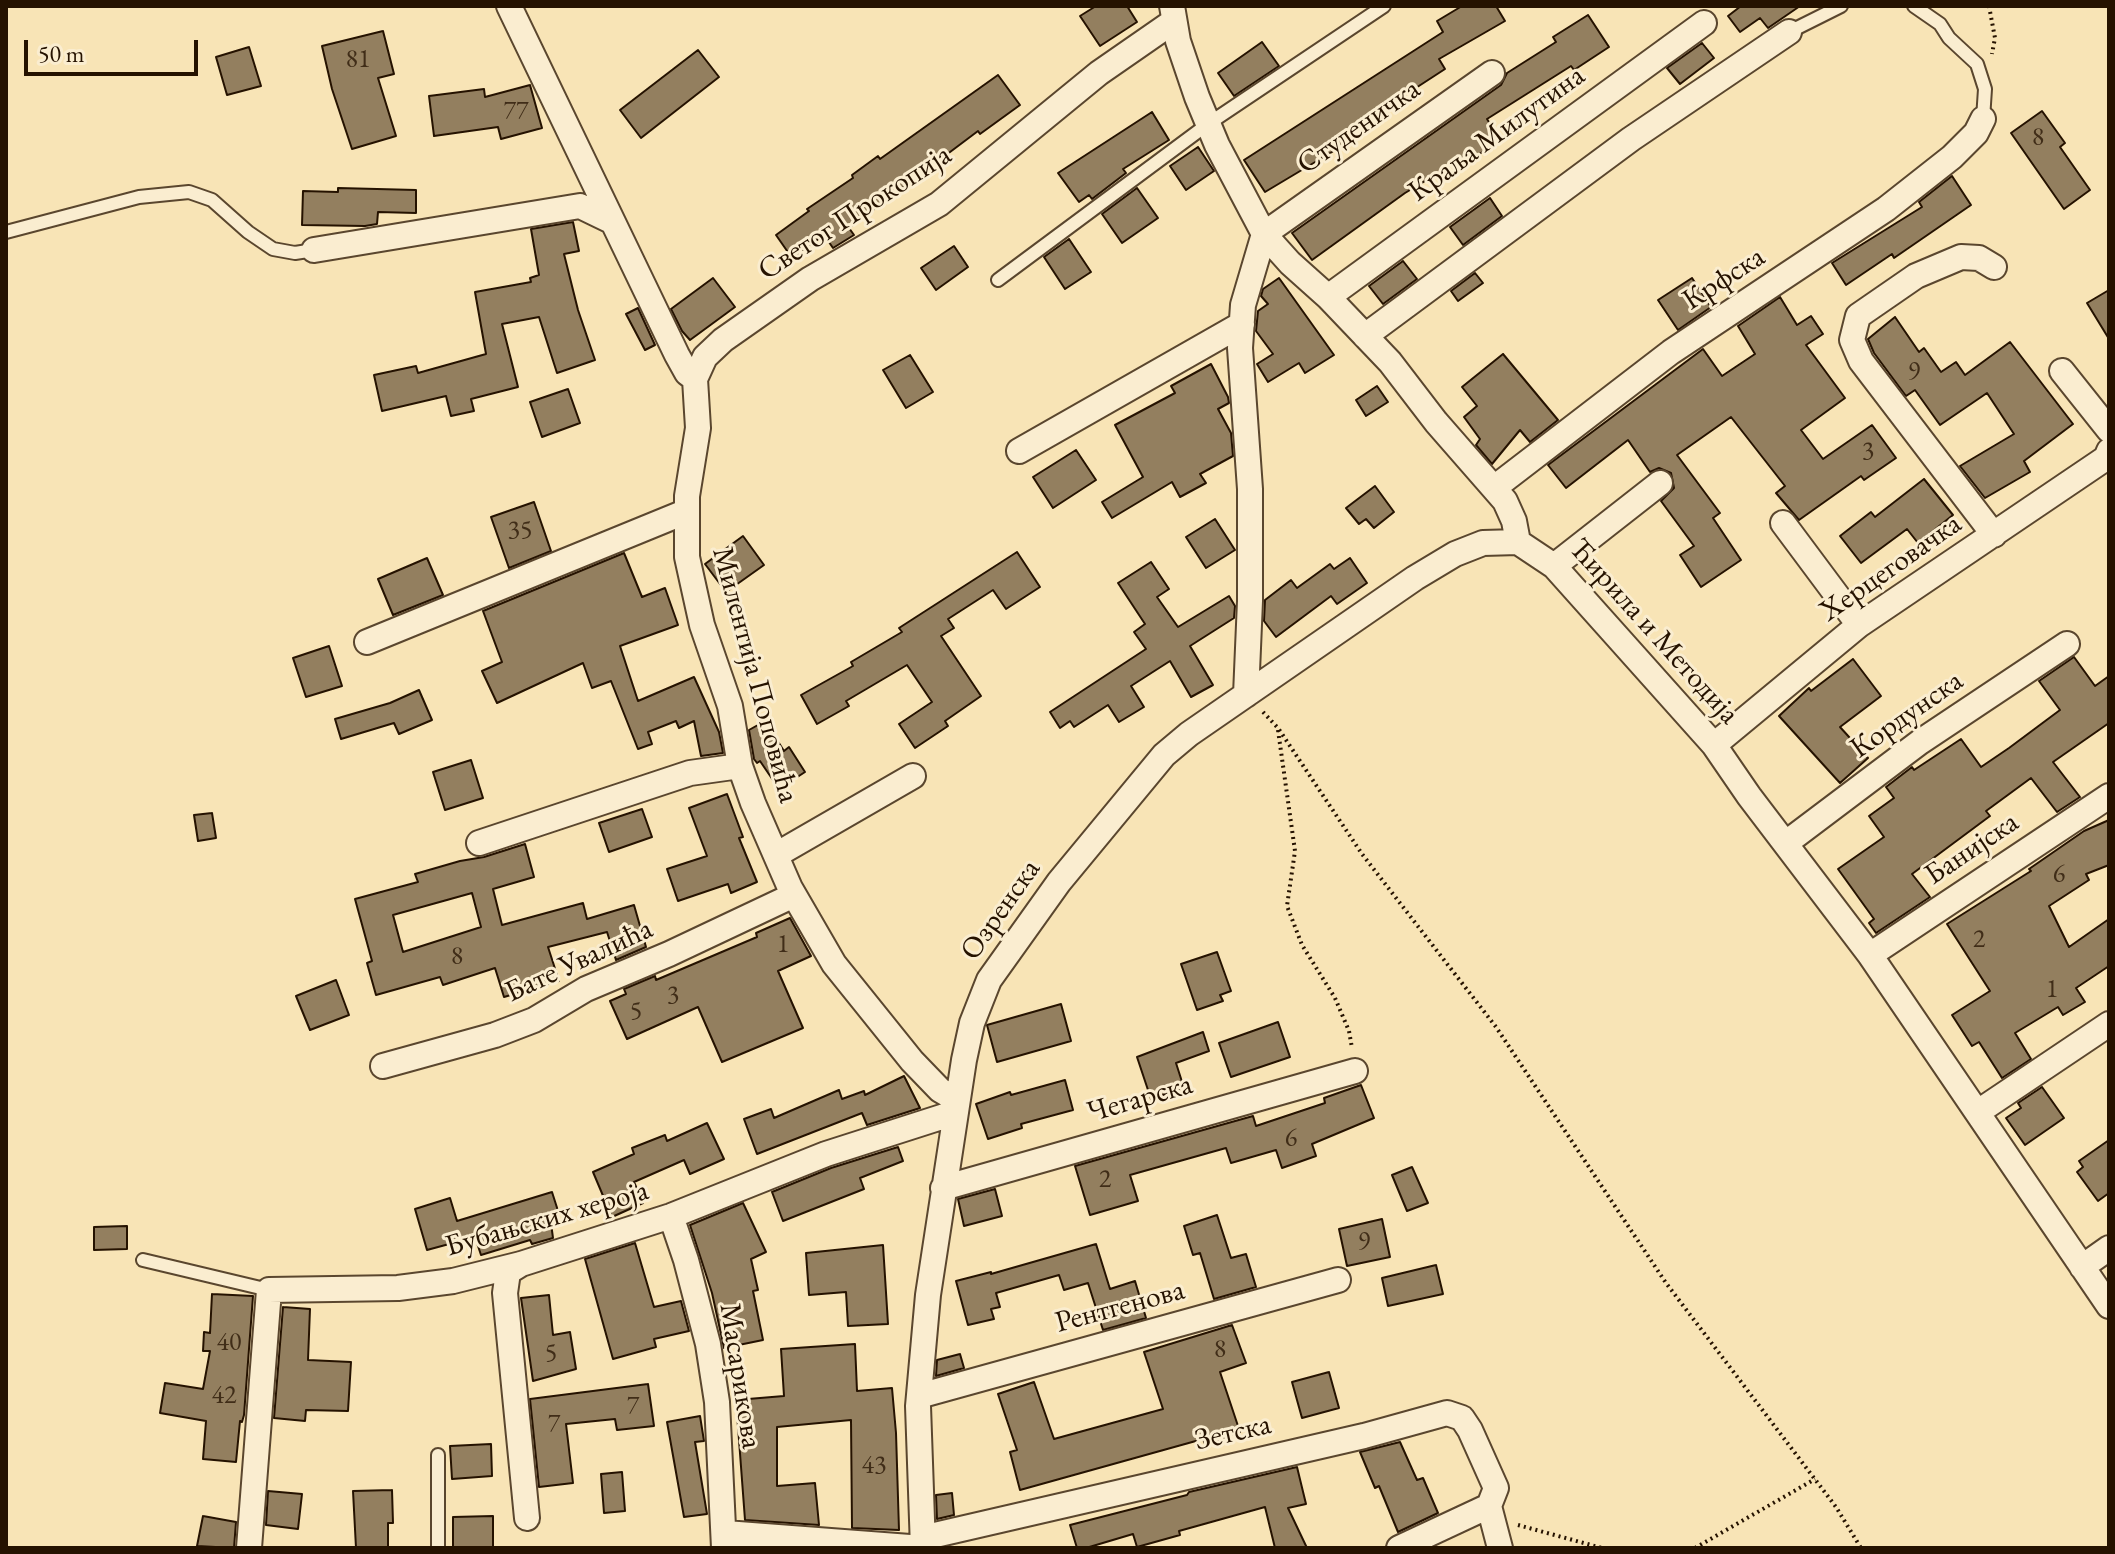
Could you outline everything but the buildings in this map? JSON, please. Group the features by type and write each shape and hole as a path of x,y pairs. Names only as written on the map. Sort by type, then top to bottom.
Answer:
{"street":[{"path":"509,6 681,365 695,379"},
{"path":"1173,14 1182,56 1208,124 1264,234 1390,362 1436,422 1494,488 1510,511 1518,542"},
{"name":"Светог Прокопија","path":"695,379 705,357 723,340 810,279 939,204 1173,14"},
{"name":"Краља Милутина","path":"1328,297 1704,23"},
{"path":"1365,336 1631,139 1789,32"},
{"name":"Студеничка","path":"1264,234 1492,73"},
{"name":"Крфска","path":"1494,488 1671,352 1886,209 1952,157 1976,133 1983,119"},
{"path":"314,250 580,206 611,221"},
{"path":"1246,695 1251,498 1240,369 1242,324 1249,281 1264,234"},
{"path":"1994,267 1979,258 1961,257 1916,276 1858,316 1852,340 1861,361 1994,535"},
{"path":"1019,451 1242,324"},
{"path":"2062,371 2109,430"},
{"name":"Милентија Поповића","path":"695,379 698,428 685,512 685,537 692,588 730,706 740,766 753,803 794,895 834,964 912,1061 956,1107"},
{"name":"Херцеговачка","path":"1714,745 1859,625 2106,458 2109,451"},
{"path":"1554,566 1660,483"},
{"path":"367,642 685,512"},
{"path":"1783,523 1859,625"},
{"name":"Озренска","path":"923,1545 918,1458 919,1396 926,1307 943,1188 972,1023 980,999 1011,946 1095,836 1164,755 1189,734 1415,578 1455,554 1483,543 1518,542"},
{"name":"Ћирила и Методија","path":"1518,542 1554,566 1714,745 1870,955 2109,1306"},
{"name":"Кордунска","path":"1786,843 1920,742 2067,644"},
{"path":"479,843 690,773 740,766"},
{"path":"776,855 913,776"},
{"name":"Банијска","path":"1870,955 2109,796"},
{"name":"Бате Увалића","path":"383,1066 495,1035 534,1020 586,989 794,895"},
{"path":"1978,1112 2109,1024"},
{"name":"Чегарска","path":"943,1188 1355,1071"},
{"name":"Бубањских хероја","path":"269,1290 398,1288 453,1281 521,1264 671,1216 826,1154 956,1107"},
{"name":"Масарикова","path":"671,1216 708,1344 717,1402 724,1541"},
{"path":"2082,1267 2109,1248"},
{"path":"521,1264 508,1272 505,1293 527,1518"},
{"name":"Рентгенова","path":"919,1396 1338,1280"},
{"path":"249,1548 269,1290"},
{"name":"Зетска","path":"724,1541 923,1545 1447,1413 1462,1418 1470,1430 1496,1488 1491,1512 1500,1548"},
{"path":"1399,1548 1491,1512"}],"lane":[{"path":"998,280 1208,124 1384,6"},
{"path":"1789,32 1841,6"},
{"path":"1914,6 1940,24 1949,38 1970,55 1982,74 1985,89 1983,119"},
{"path":"6,232 114,202 189,192 212,200 248,232 273,249 295,253 314,250"},
{"name":"Бубањских хероја","path":"143,1260 269,1290"},
{"path":"438,1455 438,1548"}],"path":[{"path":"1982,74 1994,51 1994,21 1989,6"},
{"path":"1246,695 1278,728 1362,854 1496,1027 1666,1283 1815,1479 1861,1548"},
{"path":"1278,728 1295,851 1287,906 1302,945 1335,998 1349,1031 1355,1071"},
{"path":"1695,1548 1815,1479"},
{"path":"1491,1512 1602,1548"}]}
